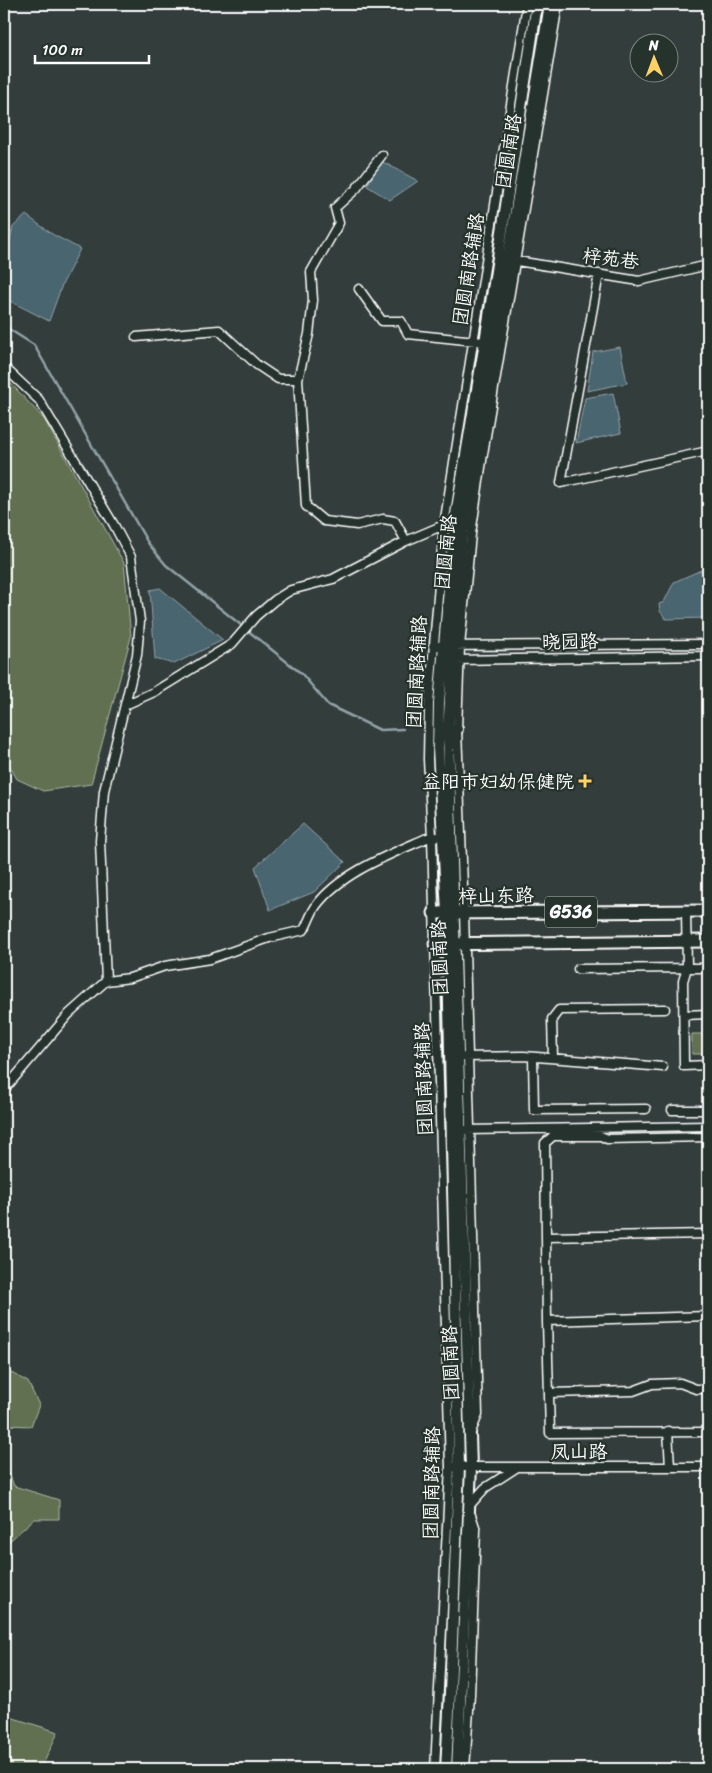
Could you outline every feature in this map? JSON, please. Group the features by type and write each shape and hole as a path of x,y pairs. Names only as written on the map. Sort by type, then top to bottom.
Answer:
{"highway":[{"name":"梓山东路","path":"434,913 708,911"},
{"name":"G536","path":"451,944 708,941"}],"main road":[{"name":"团圆南路","path":"455,913 437,837 438,748 455,520 538,4"},
{"name":"团圆南路","path":"447,646 462,536 512,260 550,4"},
{"name":"团圆南路","path":"446,659 455,913 451,944 454,1467 450,1693 446,1769"},
{"path":"449,750 457,729"},
{"name":"团圆南路","path":"451,944 463,1057 471,1467 457,1769"}],"street":[{"name":"团圆南路辅路","path":"455,913 457,729 446,659 444,525 527,4"},
{"path":"512,260 558,4"},
{"path":"382,155 356,188 335,208 339,223 311,272 313,300 309,334 298,379 306,506 324,521 358,525 383,519 395,520 406,541"},
{"name":"梓苑巷","path":"512,260 639,281 708,265"},
{"path":"599,274 561,483 708,451"},
{"path":"359,288 382,321 402,321 408,334 485,342"},
{"path":"136,337 219,330 257,365 278,379 298,379"},
{"path":"4,367 39,400 114,525 130,556 140,620 137,655 104,791 100,841 106,981"},
{"path":"125,705 154,692 232,644 256,616 275,600 291,590 333,579 406,541 455,520"},
{"name":"晓园路","path":"447,646 708,644"},
{"name":"晓园路","path":"446,659 708,656"},
{"path":"4,1090 69,1014 106,981 130,978 165,966 210,959 269,938 304,930 316,906 340,882 375,862 427,838 437,837 434,913 451,944"},
{"path":"686,911 687,968 683,981 684,1066 708,1065"},
{"path":"578,969 708,968"},
{"path":"553,1058 552,1019 558,1010 666,1008"},
{"path":"684,1014 708,1014"},
{"path":"463,1057 533,1057 663,1067"},
{"path":"533,1057 534,1110 646,1109"},
{"path":"672,1110 708,1110"},
{"path":"465,1130 708,1126"},
{"path":"708,1137 606,1139 601,1136 553,1136 545,1143 550,1433 708,1432"},
{"path":"546,1237 708,1234"},
{"path":"547,1321 708,1316"},
{"path":"549,1392 633,1391 652,1384 680,1384 696,1389 708,1389"},
{"path":"668,1431 670,1468"},
{"name":"团圆南路辅路","path":"434,1769 454,1467"},
{"name":"凤山路","path":"454,1467 708,1468"},
{"path":"469,1508 485,1488 518,1468"},
{"name":"团圆南路辅路","path":"465,1769 470,1695 476,1530 469,1508"}],"green space":[{"path":"4,376 44,419 124,563 131,637 91,784 43,791 17,779 4,756"},
{"path":"692,1034 708,1034 708,1054 692,1054"},
{"path":"4,1369 28,1382 39,1405 31,1426 4,1425"},
{"path":"4,1460 14,1486 59,1500 59,1519 34,1519 4,1546"},
{"path":"4,1715 58,1732 41,1769 4,1769"}],"water":[{"path":"381,161 418,181 390,200 367,186"},
{"path":"26,215 52,234 80,249 62,285 49,321 4,298 4,262 13,227"},
{"path":"620,347 627,383 587,391 593,352"},
{"path":"613,393 621,433 576,443 585,398"},
{"path":"708,567 708,618 666,619 660,611 659,604 664,602 674,582"},
{"path":"160,588 223,640 174,664 155,659 150,590"},
{"path":"303,824 345,862 314,892 270,910 255,867"}],"waterway":[{"path":"4,326 34,345 148,543 166,565 302,674 328,705 380,730 403,729"}],"place":[{"name":"益阳市妇幼保健院","path":"585,781"}]}
